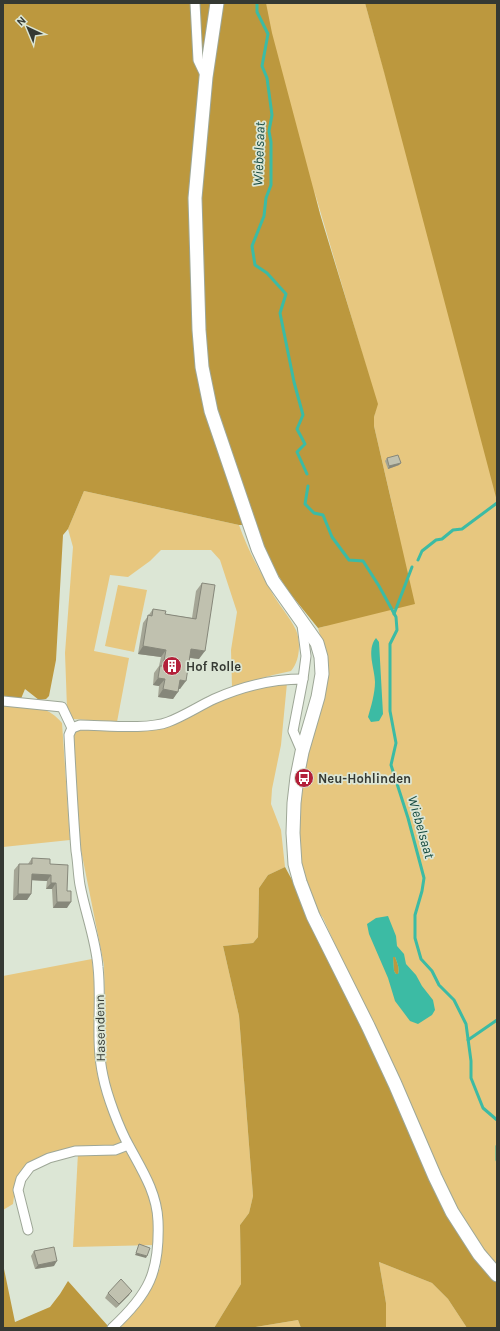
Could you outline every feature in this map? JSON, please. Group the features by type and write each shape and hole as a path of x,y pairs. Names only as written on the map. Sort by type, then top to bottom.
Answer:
{"main road":[{"path":"217,3 206,77 195,198 199,330 206,388 211,411 258,550 273,581 317,643 321,657 322,674 318,697 302,752 297,777 293,818 295,864 313,916 395,1084 435,1177 452,1212 479,1254 497,1275"}],"street":[{"path":"195,3 198,60 206,77"},
{"path":"301,622 306,656 293,731 302,752"},
{"path":"3,701 62,707 72,728 80,725 155,725 168,722 215,699 254,684 283,679 303,679"},
{"name":"Hasendenn","path":"72,728 69,735 75,835 80,884 99,971 99,1058 110,1100 128,1145 147,1177 156,1206 158,1220 158,1246 155,1270 143,1296 129,1313 112,1328"},
{"path":"28,1230 18,1190 21,1179 30,1168 49,1158 75,1151 115,1150 128,1145"}],"shaded area":[{"path":"3,3 266,3 272,33 320,214 378,404 374,417 374,426 415,604 318,628 289,592 272,566 256,525 239,525 84,491 68,529 63,535 56,660 49,696 46,699 39,700 25,689 18,706 3,706"},
{"name":"Wiebelsaat","path":"228,3 365,3 497,471 497,1269 454,1208 323,918 314,906 300,871 299,795 324,649 318,628 326,626","holes":["314,190 377,404 374,417 374,426 399,534"]},
{"path":"365,3 497,3 497,501 384,72"},
{"path":"84,491 239,525 249,550 262,575 274,596 291,620 298,635 298,657 291,671 232,687 231,650 237,612 220,560 211,550 161,550 150,561 128,577 110,575 94,651 129,658 117,722 73,719 69,715 67,708 65,653 73,547 68,529"},
{"path":"118,585 147,590 134,652 105,646"},
{"path":"287,683 281,745 272,789 271,804 281,830 285,867 268,875 259,888 258,937 253,943 223,946 239,1016 253,1196 249,1213 240,1225 241,1284 214,1328 117,1328 134,1313 146,1298 160,1268 162,1224 157,1193 130,1140 112,1098 103,1057 105,1012 104,965 78,835 72,741 76,731 82,730 156,730 220,699 253,689"},
{"path":"3,706 28,706 43,709 56,717 62,723 70,840 3,847"},
{"path":"285,867 310,913 474,1256 497,1283 497,1328 467,1328 448,1299 432,1283 379,1262 386,1303 386,1328 301,1328 298,1320 249,1328 214,1328 241,1284 240,1225 249,1213 253,1196 239,1016 223,946 253,943 258,937 259,888 268,875"},
{"path":"393,957 395,957 397,963 399,970 398,974 394,971"},
{"path":"92,959 96,1004 95,1056 98,1077 105,1100 124,1142 114,1148 75,1149 23,1172 16,1181 13,1204 3,1210 3,976"},
{"path":"130,1152 139,1169 154,1208 155,1245 73,1247 78,1153"},
{"path":"379,1262 432,1283 448,1299 467,1328 386,1328 386,1303"},
{"path":"3,1264 15,1322 50,1307 68,1281 108,1326 105,1328 3,1328"},
{"path":"298,1320 301,1328 249,1328"}],"water":[{"path":"376,638 379,642 383,714 379,721 371,722 368,717 374,695 375,677 371,654 373,643"},
{"path":"388,916 396,936 397,946 404,954 406,964 416,975 422,986 433,1000 435,1010 432,1015 418,1024 410,1021 395,1001 388,978 369,934 367,924 376,918","holes":["393,957 395,957 399,972 398,974 394,971"]}],"building":[{"path":"398,455 401,463 389,466 387,458"},
{"path":"202,583 215,585 205,651 191,649 186,681 180,680 178,692 163,689 165,679 158,678 160,666 163,666 166,650 143,646 148,615 152,616 153,609 166,611 165,614 196,619"},
{"path":"32,858 50,859 50,864 68,865 67,891 71,891 71,902 57,902 56,883 51,883 51,875 32,874 31,894 18,894 19,864 32,864"},
{"path":"139,1244 150,1248 147,1256 136,1253"},
{"path":"54,1247 57,1261 38,1265 34,1251"},
{"path":"121,1279 132,1291 119,1304 108,1293"}],"waterway":[{"name":"Wiebelsaat","path":"257,3 257,12 268,34 262,66 267,78 272,115 269,131 271,142 271,185 266,198 264,216 252,246 255,265 267,273 286,294 280,313 294,382 303,415 297,429 305,444 297,452 307,474"},
{"name":"Wiebelsaat","path":"308,486 305,504 314,513 323,515 332,537 349,560 363,561 396,617 397,630 390,644 390,711 396,743 391,765 408,818 424,878 415,915 415,938 421,959 432,971 439,985 454,1000 466,1024 471,1061 471,1078 483,1108 497,1120"},
{"path":"418,560 422,551 436,540 442,539 453,530 462,529 497,503"},
{"path":"394,614 412,567"},
{"path":"468,1040 497,1020"},
{"name":"Wiebelsaat","path":"497,1146 497,1160"}],"place":[{"name":"Hof Rolle","path":"172,666"},
{"name":"Neu-Hohlinden","path":"304,778"}]}
